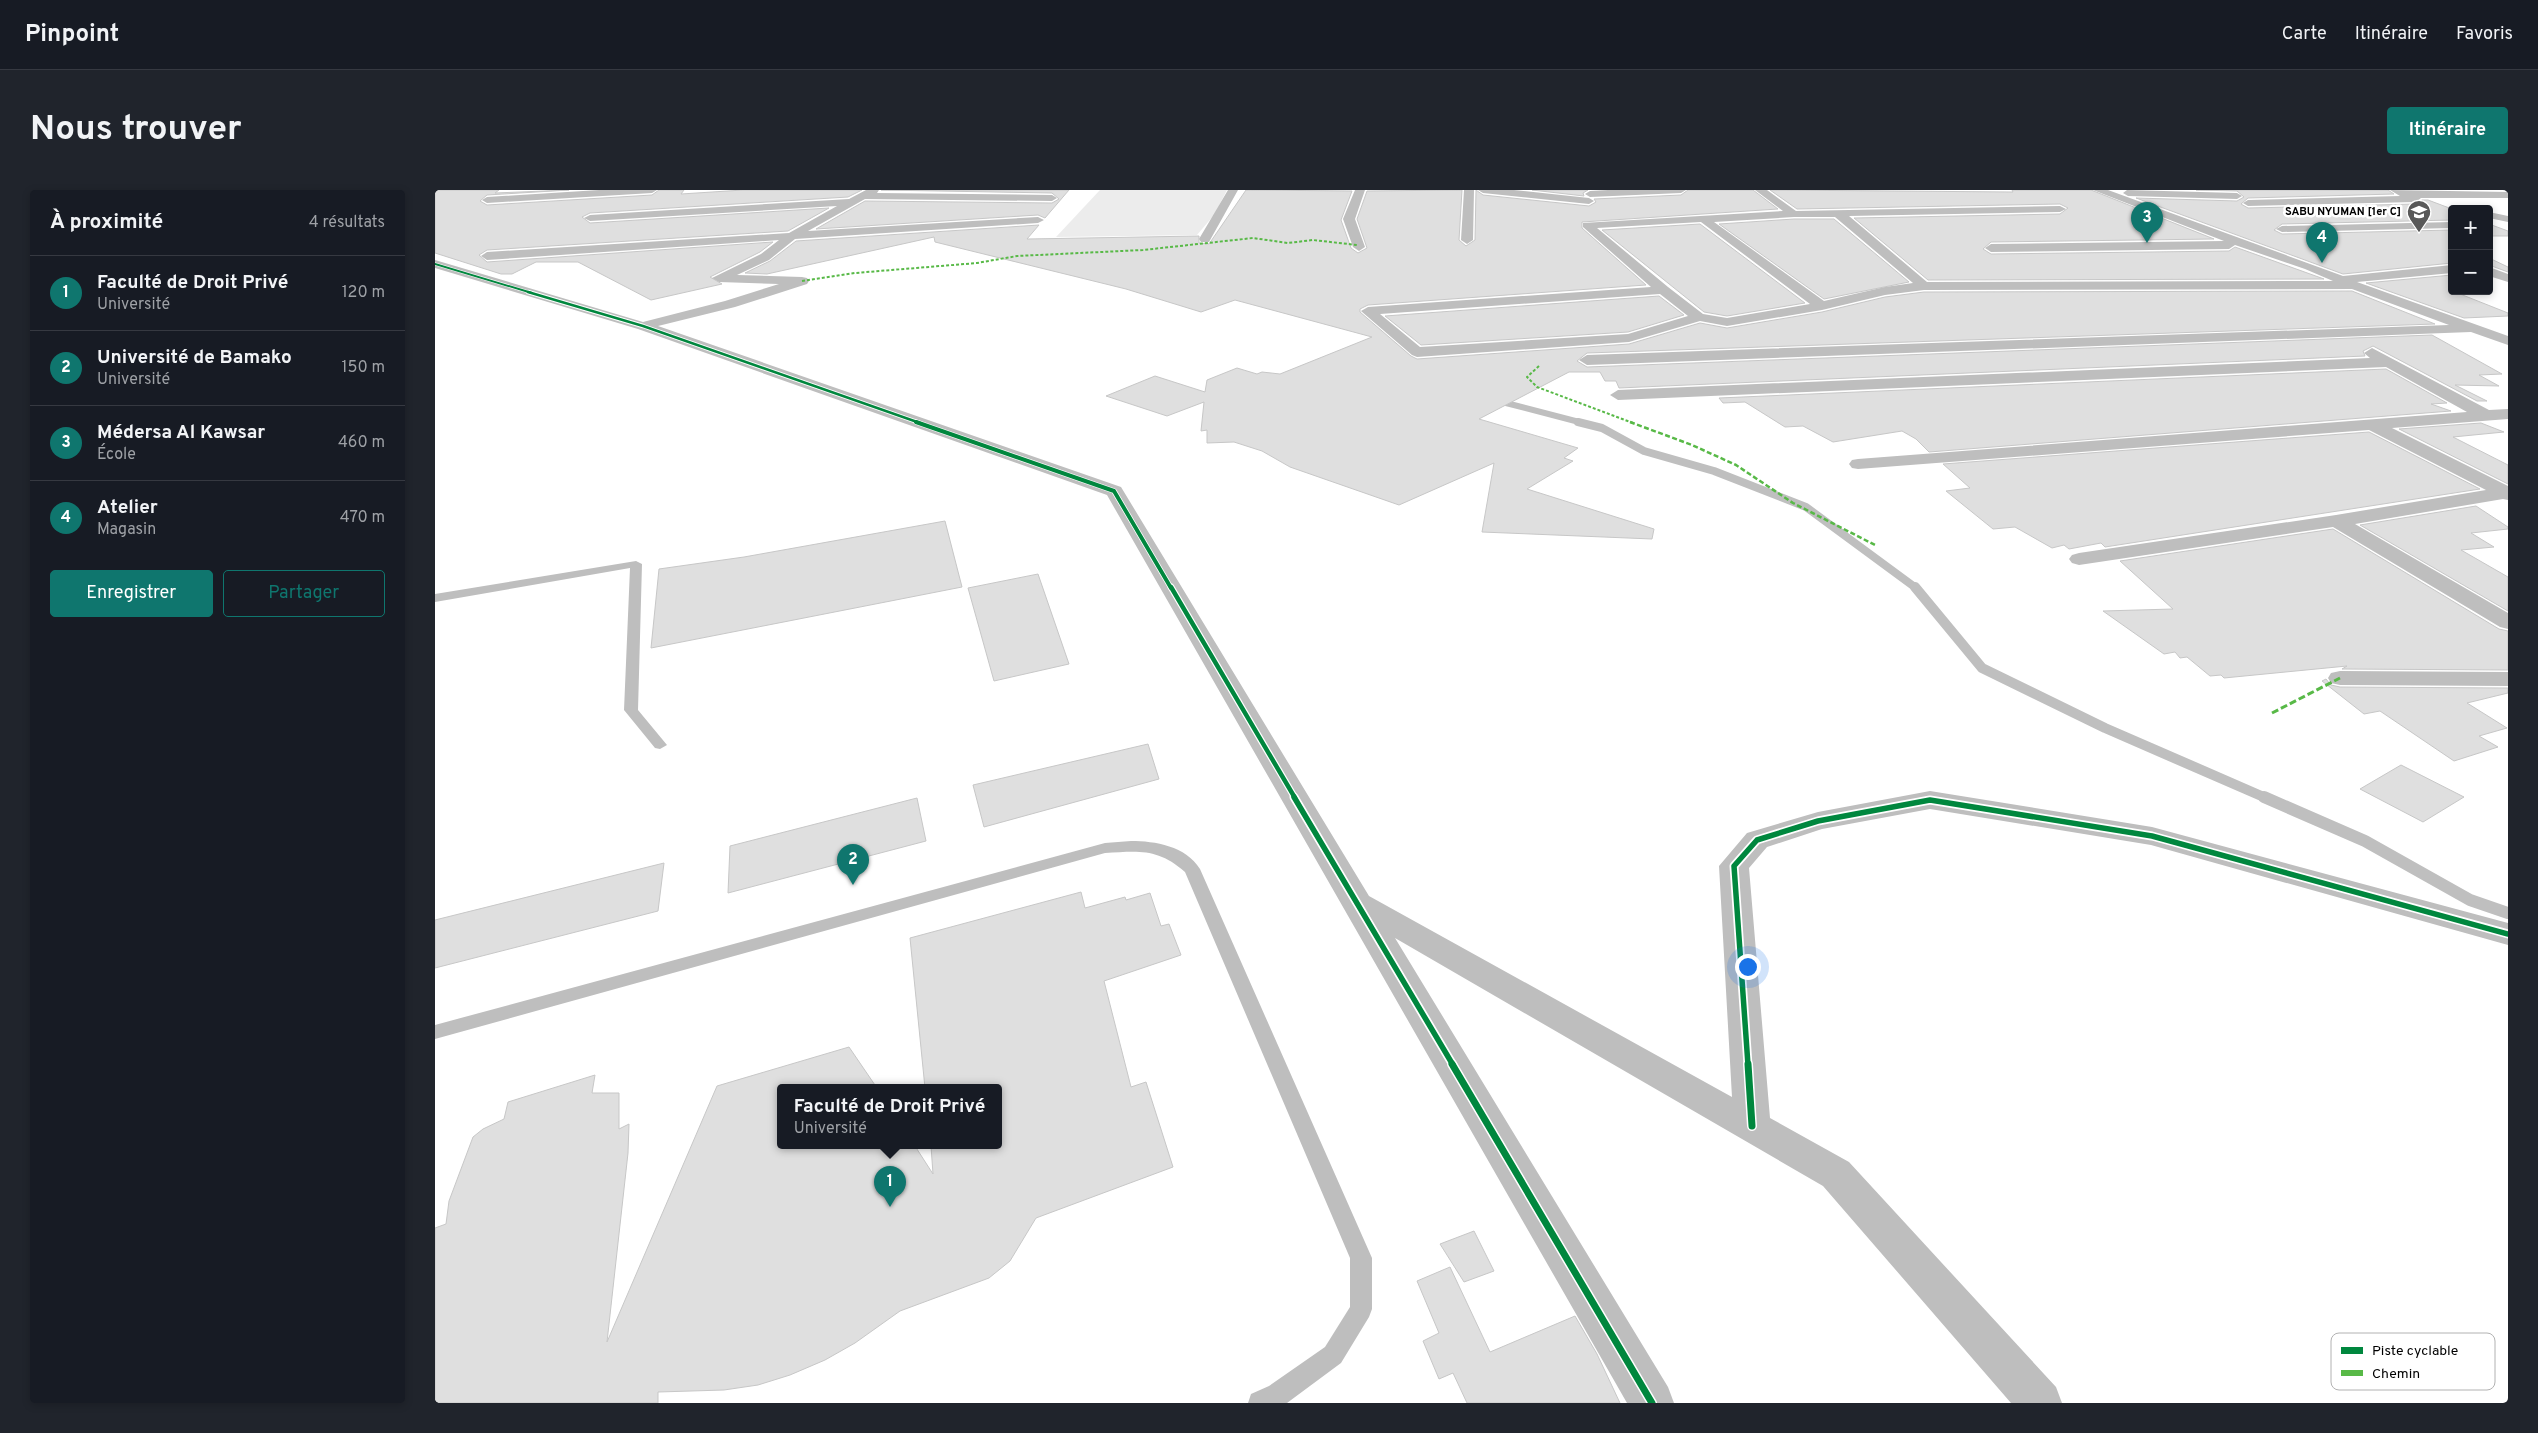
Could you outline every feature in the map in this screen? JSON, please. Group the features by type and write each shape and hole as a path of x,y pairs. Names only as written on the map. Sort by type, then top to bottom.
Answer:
{"street":[{"path":"487,200 607,191 652,190"},
{"path":"1205,239 1233,190"},
{"path":"1359,190 1349,219 1359,247"},
{"path":"1467,240 1469,190"},
{"path":"1483,190 1590,195 1681,190"},
{"path":"1760,190 1794,214"},
{"path":"2395,190 2411,197 2448,206"},
{"path":"2101,191 2233,193 2262,214"},
{"path":"2101,191 2245,245 2309,266 2339,280 2508,341"},
{"path":"643,326 729,304 803,281 719,278 765,257 795,234 869,193 1052,198"},
{"path":"1587,225 1590,195"},
{"path":"2248,203 2508,195"},
{"path":"703,211 716,197"},
{"path":"589,218 853,202"},
{"path":"1587,225 1702,218 2061,204 2034,224"},
{"path":"1837,214 1924,286"},
{"path":"2493,216 2508,219"},
{"path":"1702,218 1822,306"},
{"path":"487,256 795,234 1038,220"},
{"path":"2493,224 2508,224"},
{"path":"1587,225 1699,318"},
{"path":"2309,266 2279,226 2448,225"},
{"path":"1991,248 2017,234"},
{"path":"1991,248 2245,245"},
{"path":"1991,248 2005,261"},
{"path":"2493,264 2508,262"},
{"path":"435,264 643,326 1114,491 1652,1403"},
{"path":"2339,280 2448,269"},
{"path":"2493,272 2508,278"},
{"path":"2019,273 2032,286"},
{"path":"1663,290 1368,311 1417,352 1629,338 1699,318 1727,322 1822,306 1885,291 1924,286 2353,285"},
{"path":"1587,360 2473,328"},
{"path":"2335,333 2487,416"},
{"path":"2493,335 2508,336"},
{"path":"1618,395 2387,362"},
{"path":"1858,464 2508,414"},
{"path":"2373,425 2507,493"},
{"path":"2079,559 2336,521 2507,493"},
{"path":"2336,521 2508,622"},
{"path":"2340,678 2508,679"},
{"path":"1752,1126 1734,866 1757,840 1818,821 1930,800 2152,836 2508,934"},
{"path":"1357,902 1836,1174 2040,1403"}],"lane":[{"path":"435,598 636,564 631,710 660,745"},
{"path":"435,1032 1105,848 1146,846 1177,854 1192,869 1361,1258 1361,1309 1333,1355 1278,1395 1260,1403"}],"shaded area":[{"path":"1100,190 1227,190 1214,215 1197,235 1056,237"}],"building":[{"path":"435,190 499,190 495,193 569,190 487,195 480,201 487,205 652,195 659,190 684,190 681,194 743,190 862,190 848,197 590,213 582,217 590,223 829,208 788,231 487,250 479,255 487,262 773,242 760,252 710,277 722,284 651,300 578,262 536,262 512,274 501,274 435,253"},
{"path":"881,190 1069,190 1045,218 1038,215 816,229 865,201 1052,203 1059,199 1052,193"},
{"path":"1246,190 1352,191 1341,220 1351,248 1358,253 1367,248 1357,219 1367,191 1462,190 1459,240 1466,246 1475,240 1476,190 1483,195 1589,206 1596,202 1594,199 1681,195 1688,190 1753,190 1778,209 1582,222 1582,228 1646,285 1368,305 1360,309 1360,312 1411,356 1417,359 1629,344 1700,323 1727,328 1822,312 1885,297 1924,292 2352,291 2435,324 1587,353 1577,361 1587,367 2432,335 2502,374 2479,375 2499,386 2455,385 2487,401 2477,401 2373,346 2363,351 2365,356 1619,388 1616,381 1605,381 1600,372 1569,372 1479,419 1578,448 1564,458 1573,461 1527,489 1654,529 1652,539 1482,532 1494,463 1399,505 1290,467 1262,451 1234,442 1207,443 1207,430 1201,431 1204,402 1167,416 1106,396 1155,376 1205,392 1207,380 1237,368 1257,374 1262,372 1280,374 1372,337 1235,300 1201,312 1126,289 935,242 934,237 767,274 745,273 770,261 796,241 1039,225 1027,239 1199,236 1199,243 1209,244"},
{"path":"1532,190 1588,190 1583,193 1584,196"},
{"path":"1770,190 2013,192 2012,190 2091,190 2214,239 1991,242 1983,249 1991,254 2229,251 2235,247 2324,279 1928,280 1854,218 2060,214 2068,208 2060,204 1797,209"},
{"path":"2196,190 2388,190 2394,194 2248,198 2241,204 2248,208 2416,204 2422,200 2428,200 2448,208 2448,220 2282,224 2274,230 2282,234 2448,230 2448,263 2343,274 2136,198 2237,201 2244,197 2237,191"},
{"path":"1794,219 1834,219 1909,282 1824,299 1719,224"},
{"path":"1700,224 1805,303 1727,316 1704,312 1602,230"},
{"path":"2493,225 2508,231 2508,236 2493,236"},
{"path":"2493,260 2508,267 2508,272 2493,266"},
{"path":"2448,275 2448,295 2463,295 2508,313 2508,316 2464,318 2366,283"},
{"path":"1659,296 1684,315 1628,332 1421,345 1385,316"},
{"path":"2386,369 2447,403 2431,404 2451,411 1929,452 1916,439 1902,431 1833,442 1803,426 1785,427 1745,402 1723,403 1719,398"},
{"path":"2481,423 2504,432 2453,437 2508,465 2508,484 2399,429"},
{"path":"2369,432 2480,489 2105,547 2101,543 2069,549 2064,545 2052,548 2015,527 1993,529 1946,491 1970,488 1943,464"},
{"path":"2476,506 2508,527 2508,529 2471,533 2494,547 2461,550 2508,577 2508,611 2360,525"},
{"path":"945,521 962,587 651,648 659,569 744,557"},
{"path":"2333,529 2499,629 2508,631 2508,670 2342,669 2347,666 2224,678 2221,675 2210,676 2187,657 2180,658 2175,652 2164,654 2103,611 2173,609 2120,561"},
{"path":"1038,574 1069,664 994,681 968,588"},
{"path":"2326,679 2331,685 2340,687 2508,688 2508,693 2467,703 2507,728 2479,736 2498,747 2454,761 2380,711 2364,714 2322,681"},
{"path":"1148,744 1159,779 984,827 973,785"},
{"path":"2401,765 2464,797 2423,822 2360,789"},
{"path":"917,798 926,841 728,893 730,846"},
{"path":"664,863 658,911 435,968 435,920"},
{"path":"1081,892 1085,908 1125,897 1126,900 1150,893 1161,926 1169,924 1181,955 1104,981 1131,1087 1146,1082 1173,1167 1036,1218 1010,1261 989,1278 900,1311 855,1343 825,1360 790,1375 758,1385 724,1390 658,1392 658,1403 435,1403 435,1228 446,1224 449,1201 473,1137 483,1129 504,1119 508,1102 595,1075 592,1093 619,1093 619,1129 629,1124 628,1153 607,1342 717,1086 849,1047 874,1084 777,1084 777,1149 917,1149 933,1174 931,1149 1002,1149 1002,1084 925,1084 910,938"},
{"path":"1474,1231 1494,1271 1464,1282 1440,1244"},
{"path":"1450,1267 1490,1352 1575,1316 1597,1354 1620,1403 1467,1403 1453,1373 1439,1379 1423,1341 1439,1333 1417,1281"}],"waterway":[{"path":"1506,403 1583,423"},
{"path":"1578,422 1602,428 1644,451 1714,471 1806,507 1916,588"},
{"path":"1916,588 1982,668 2105,728 2266,798"},
{"path":"2264,797 2365,841 2470,900 2508,913"}],"marked path":[{"path":"802,281 855,273 977,263 1017,256 1143,250 1253,238 1288,243 1313,240 1357,245"},
{"path":"1539,366 1527,377 1537,387 1692,445 1736,465 1793,503 1877,546"},
{"path":"2272,713 2340,678"}],"cycle path":[{"path":"435,264 643,326 1114,491 1652,1403"},
{"path":"1752,1126 1734,866 1757,840 1818,821 1930,800 2152,836 2508,934"}],"place":[{"name":"SABU NYUMAN [1er C]","path":"2419,233"},
{"name":"Médersa Al Kawsar","path":"2147,243"},
{"name":"Atelier","path":"2322,263"},
{"name":"Université de Bamako","path":"853,885"},
{"name":"Faculté de Droit Privé","path":"890,1207"}]}
